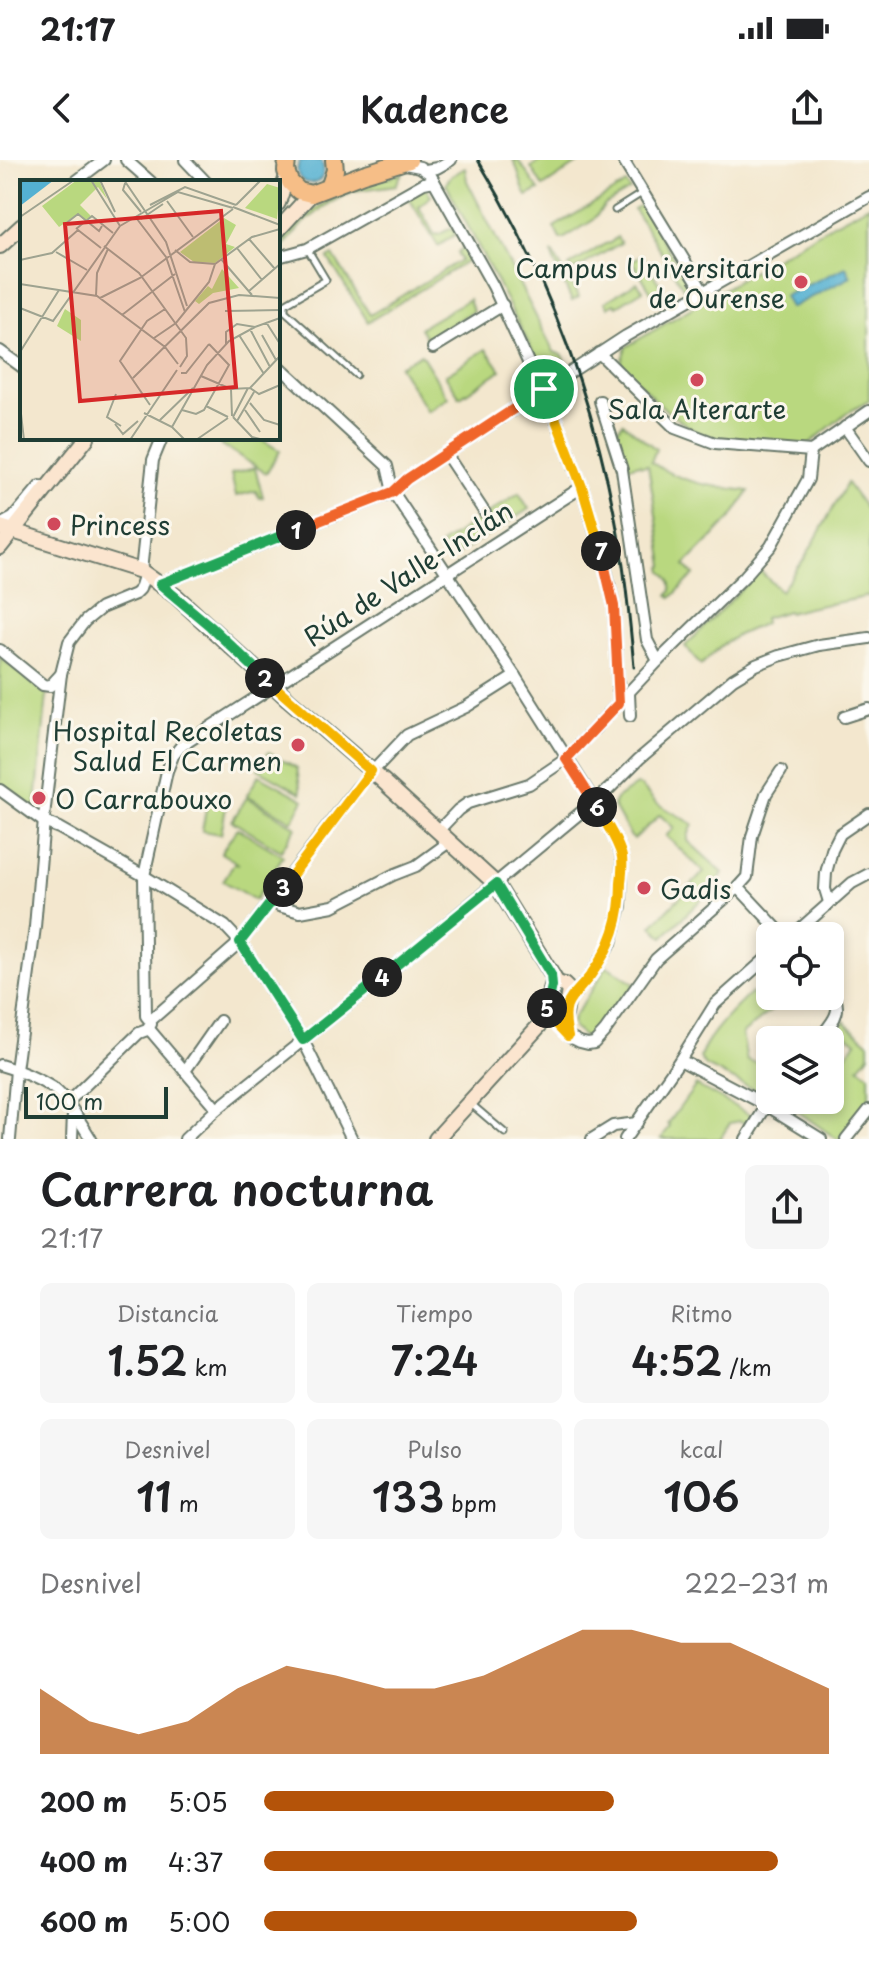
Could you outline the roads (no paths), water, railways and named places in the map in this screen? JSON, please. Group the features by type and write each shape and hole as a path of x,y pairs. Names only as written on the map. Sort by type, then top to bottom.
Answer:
{"main road":[{"path":"330,185 335,170 334,160"},
{"path":"287,164 294,187 311,194 404,162"}],"street":[{"path":"80,180 104,160"},
{"path":"126,160 149,180"},
{"path":"185,160 204,180"},
{"path":"426,170 451,160"},
{"path":"623,160 703,291"},
{"path":"404,162 426,170 434,181 503,305 534,375 544,389 582,487 607,574 614,606 619,703"},
{"path":"280,194 287,164"},
{"path":"280,256 312,247 424,183 434,181"},
{"path":"280,228 311,194"},
{"path":"160,584 393,492 407,479 599,353 869,197"},
{"path":"0,246 20,228"},
{"path":"433,348 503,305"},
{"path":"0,351 20,366"},
{"path":"599,353 675,428 715,443 811,451 869,411"},
{"path":"280,367 387,466 393,492 594,801 622,858 621,906 611,943 585,981 436,1139"},
{"path":"600,401 622,470 647,640 658,661"},
{"path":"845,427 869,461"},
{"path":"0,547 4,528 77,440"},
{"path":"4,528 85,440"},
{"path":"10,1139 61,674 69,642 85,621 101,608 140,589 153,460 161,440"},
{"path":"272,901 300,912 333,906 416,866 443,837 458,810 468,803 529,784 566,759 771,546 808,479 811,451"},
{"path":"446,454 485,513"},
{"name":"Rúa de Valle-Inclán","path":"146,1028 144,876 167,771 181,746 582,487"},
{"path":"4,528 143,572 210,626 496,884 556,982 569,990 554,1014"},
{"path":"185,1139 217,1109 496,884 623,777 636,755 733,679 779,656 819,645 869,638"},
{"path":"0,650 43,685 50,686 61,674"},
{"path":"72,1139 70,1107 146,1028 240,942 371,771 407,735 466,707 515,676"},
{"path":"629,693 630,716"},
{"path":"844,717 869,709"},
{"path":"556,982 554,1014 568,1036 588,1044 599,1039 656,959 747,877 752,836 766,794 781,771"},
{"path":"0,790 44,822 144,876 225,926 240,942 303,1040 352,1139"},
{"path":"829,902 825,889 832,850 840,834 869,814"},
{"path":"807,922 852,883 869,874"},
{"path":"738,887 771,922"},
{"path":"625,1139 716,1003 756,967"},
{"path":"556,982 585,981"},
{"path":"185,1071 220,1021"},
{"path":"146,1028 217,1109"},
{"path":"680,1060 756,1096"},
{"path":"0,1065 54,1089 91,1139"},
{"path":"846,1139 869,1110"},
{"path":"746,1139 761,1114"},
{"path":"785,1114 821,1139"},
{"path":"195,1139 203,1123"},
{"path":"592,1139 613,1126 637,1123"}],"lane":[{"path":"615,210 643,192"},
{"path":"312,247 326,280 285,304 285,311 356,375"},
{"path":"469,1102 505,1133"}],"water":[{"path":"300,160 321,160 324,170 317,182 310,183 299,177 297,170"},
{"path":"846,267 851,277 790,308 784,296"}],"railway":[{"path":"478,160 547,294 582,388 618,534 634,667"}],"place":[{"name":"Campus Universitario de Ourense","path":"801,282"},
{"name":"Sala Alterarte","path":"697,380"},
{"name":"Princess","path":"54,524"},
{"name":"Hospital Recoletas Salud El Carmen","path":"298,745"},
{"name":"O Carrabouxo","path":"39,798"},
{"name":"Gadis","path":"644,888"}]}
